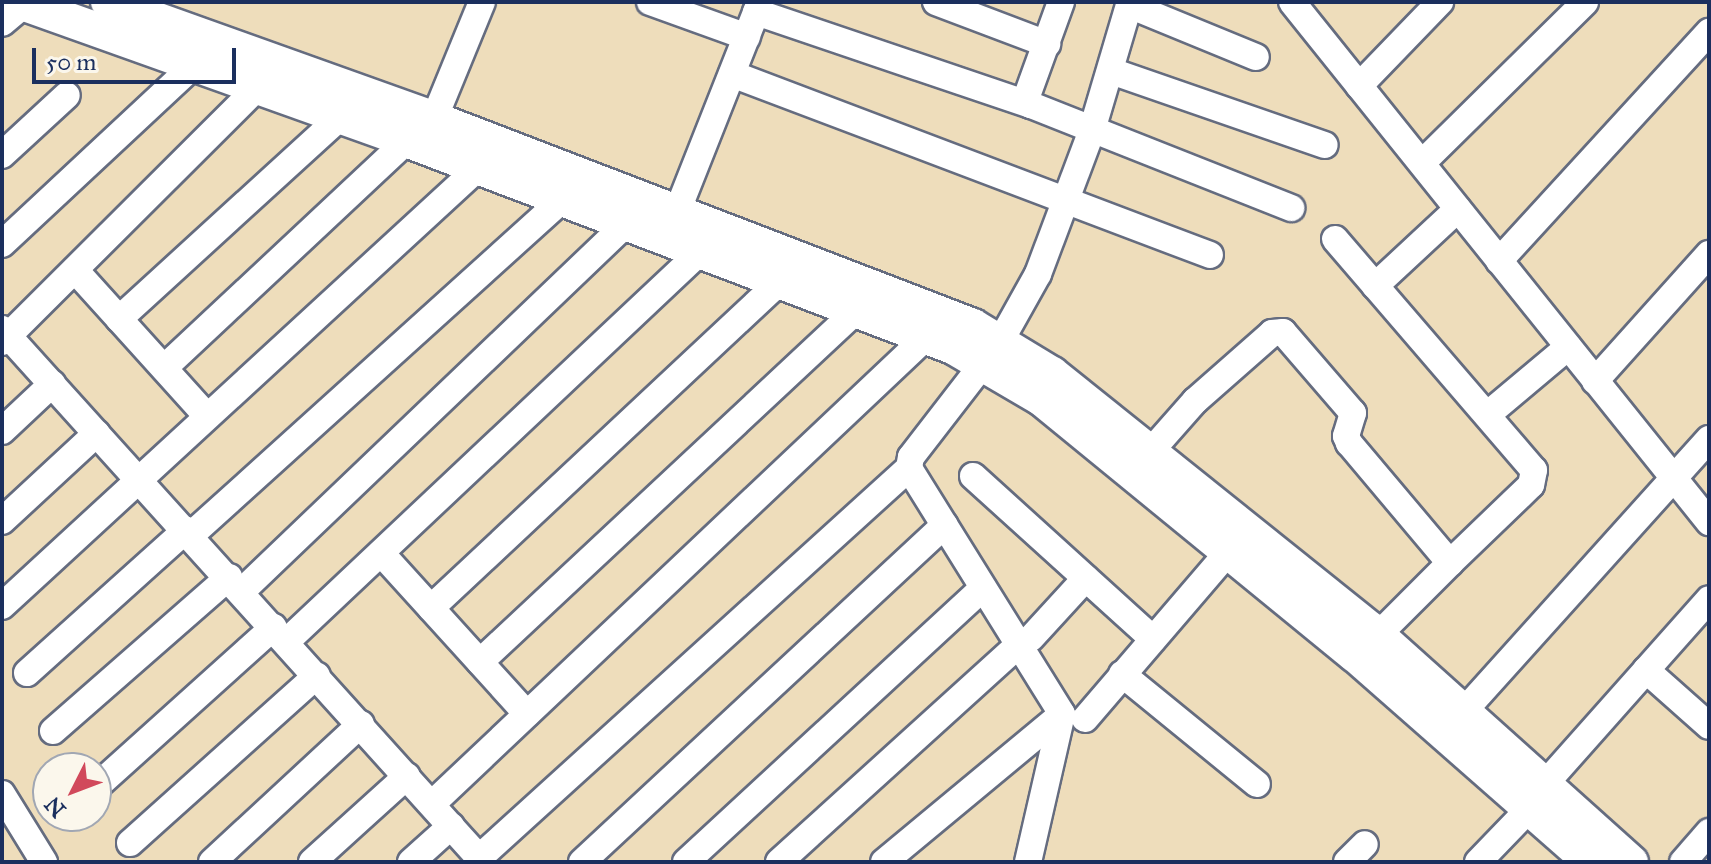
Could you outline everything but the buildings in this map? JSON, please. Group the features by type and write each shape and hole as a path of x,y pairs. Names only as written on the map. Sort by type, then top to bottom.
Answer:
{"street":[{"path":"108,2 421,130 677,212 973,326 992,354 1042,399 1228,552 1537,796 1631,862"},
{"path":"164,368 421,130 482,2"},
{"path":"650,2 747,37"},
{"path":"936,2 1047,44"},
{"path":"1031,105 1027,96 1061,2"},
{"path":"1292,2 1709,522"},
{"path":"1359,86 1440,2"},
{"path":"1422,163 1585,2"},
{"path":"259,86 75,270 4,335 236,584 481,860 909,468 911,457 992,354 1038,274 1092,130 1130,4 1256,57"},
{"path":"677,212 758,7 1031,105 1291,208"},
{"path":"18,8 195,64 341,116 421,130 479,167 927,336 1052,374 1378,635 1464,711 1591,862"},
{"path":"1499,261 1709,32"},
{"path":"2,244 195,64"},
{"path":"1111,71 1325,145"},
{"path":"732,74 1210,255"},
{"path":"2,155 67,95"},
{"path":"119,319 341,116"},
{"path":"2,606 479,167"},
{"path":"27,673 563,199"},
{"path":"1375,286 1458,209"},
{"path":"53,731 236,584 627,223"},
{"path":"1335,239 1534,470 1534,478 1378,635"},
{"path":"112,774 381,553 701,251"},
{"path":"1595,381 1709,254"},
{"path":"75,270 207,416"},
{"path":"431,608 781,281"},
{"path":"480,662 857,310"},
{"path":"1150,452 1195,401 1272,333 1283,332 1353,413 1346,436 1349,443 1450,563"},
{"path":"432,804 927,336"},
{"path":"1487,415 1568,347"},
{"path":"2,431 52,384"},
{"path":"2,521 97,433"},
{"path":"1464,711 1709,439"},
{"path":"909,468 983,588 1025,641 1073,717 1028,862"},
{"path":"973,476 1153,639"},
{"path":"582,862 945,525"},
{"path":"884,862 1073,717 1122,674 1228,552"},
{"path":"381,553 527,714"},
{"path":"779,862 1025,641 1086,578"},
{"path":"686,862 983,588"},
{"path":"1478,862 1709,599"},
{"path":"1646,670 1709,726"},
{"path":"1122,674 1257,784"},
{"path":"130,843 317,675"},
{"path":"212,862 361,724"},
{"path":"312,862 407,776"},
{"path":"2,794 44,862"},
{"path":"411,862 451,826"},
{"path":"1683,862 1709,832"}]}
